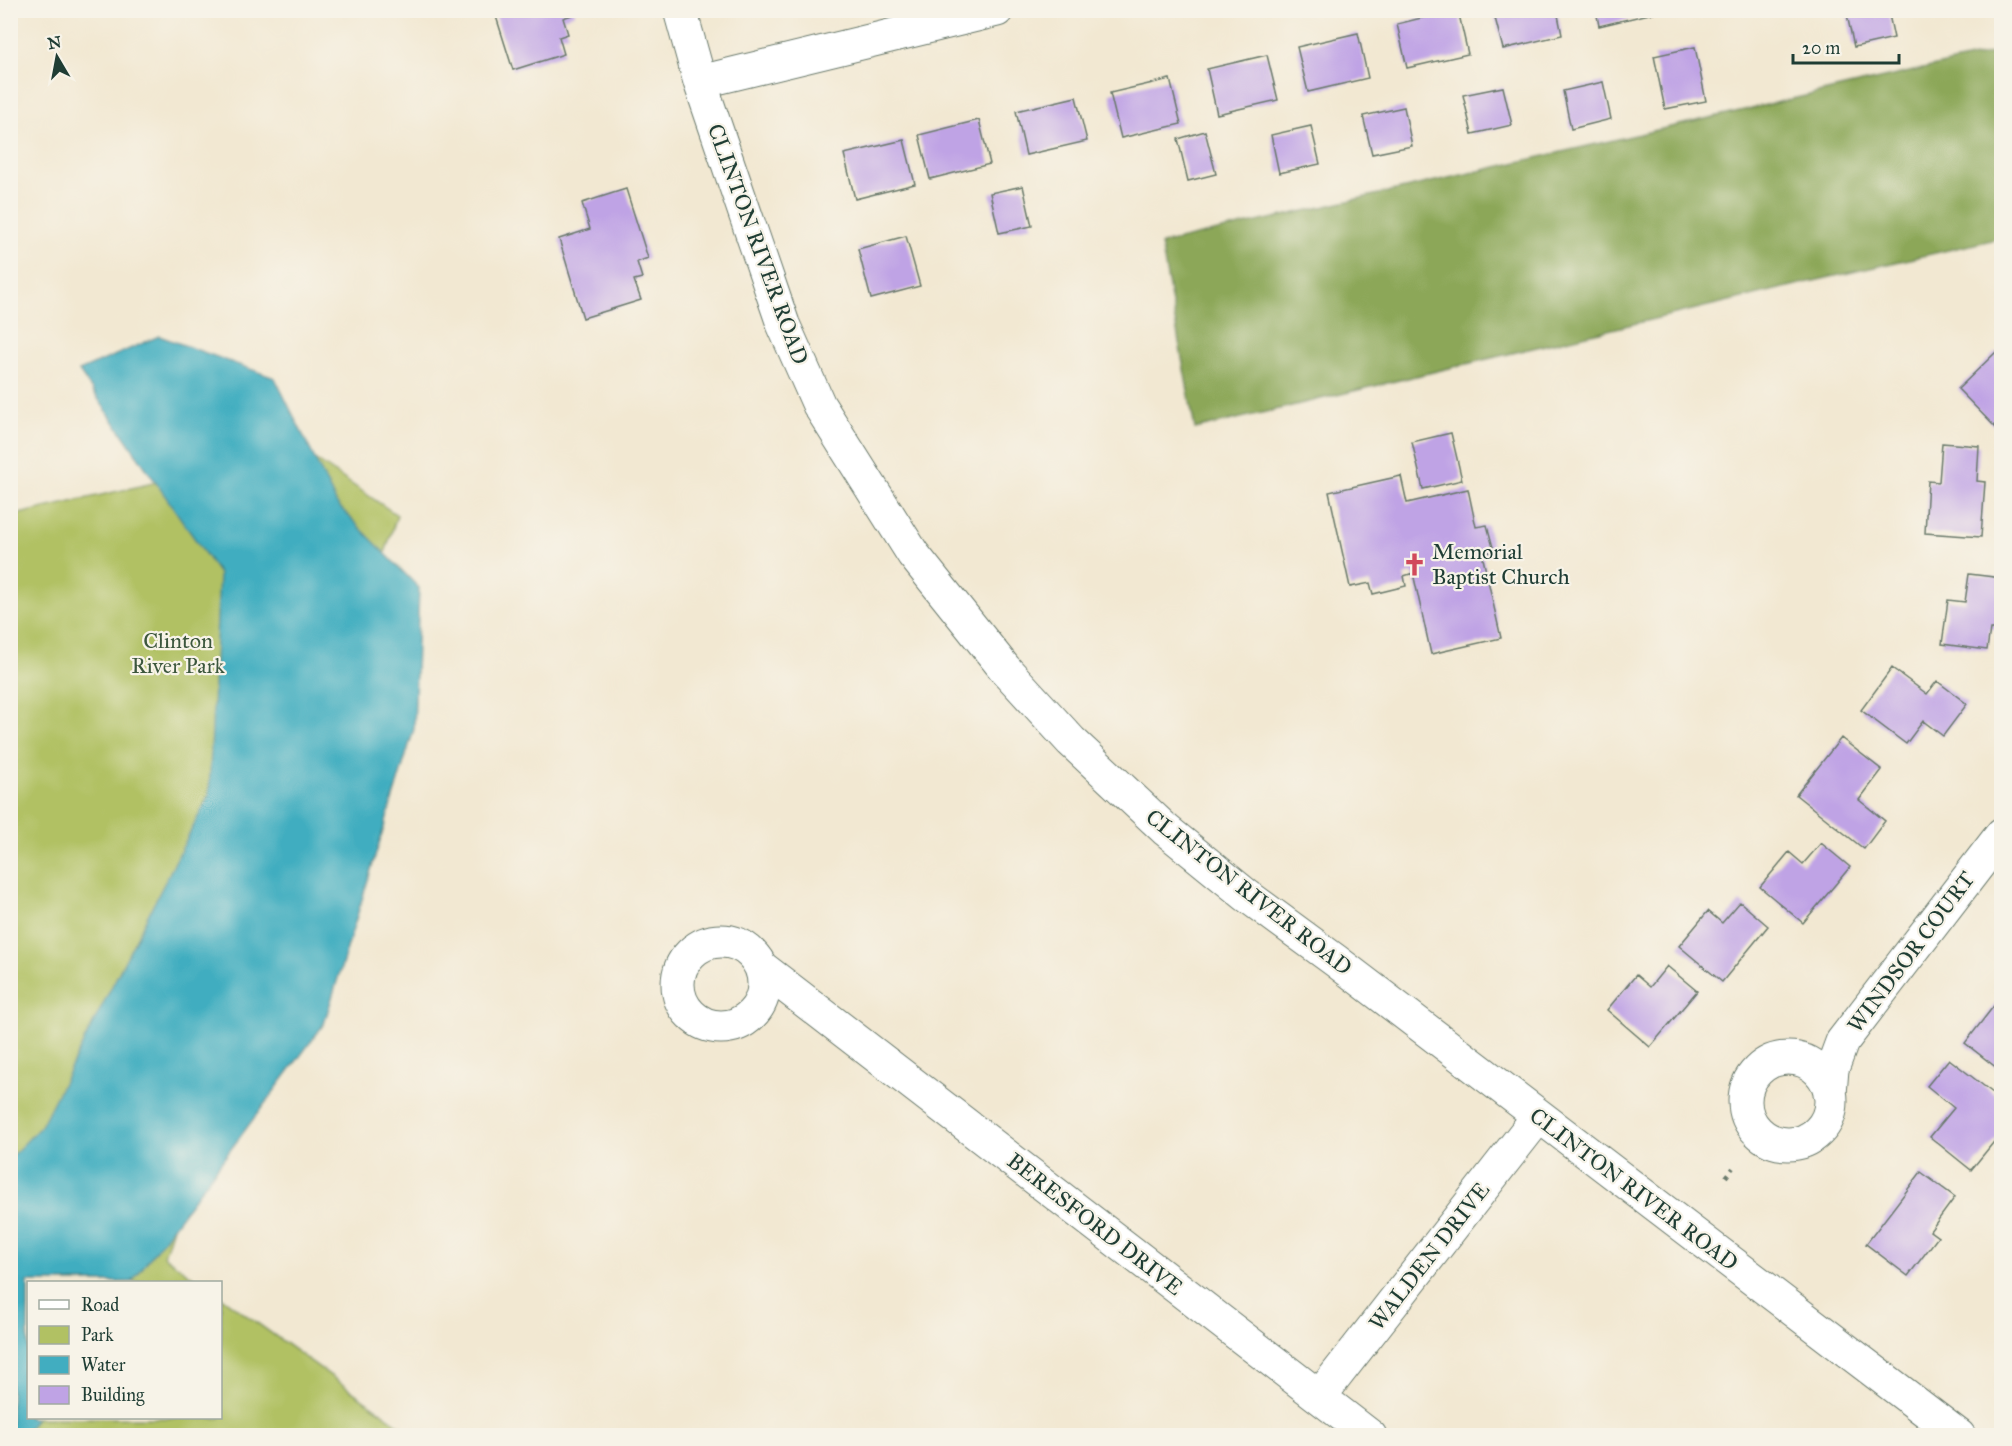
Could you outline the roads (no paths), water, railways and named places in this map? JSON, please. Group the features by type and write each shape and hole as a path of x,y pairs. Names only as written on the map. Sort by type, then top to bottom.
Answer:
{"street":[{"name":"CLINTON RIVER ROAD","path":"680,10 700,82 783,324 819,405 913,554 1005,669 1071,741 1166,830 1246,895 1712,1246 1959,1436"},
{"path":"700,82 997,10"},
{"name":"WINDSOR COURT","path":"1842,1042 1816,1052 1776,1059 1763,1065 1753,1075 1746,1088 1744,1101 1753,1127 1764,1137 1777,1143 1791,1144 1804,1141 1816,1133 1825,1122 1830,1108 1832,1069 1842,1042 2001,834"},
{"name":"BERESFORD DRIVE","path":"821,1011 798,1008 776,1009 733,1026 718,1028 698,1021 682,1005 678,992 678,978 682,964 690,953 702,945 715,940 729,941 742,946 753,954 761,967 821,1011 1370,1436"},
{"path":"746,1019 757,1009 763,996 765,981 761,967"},
{"path":"1791,1057 1805,1061 1817,1069 1826,1080 1830,1094"},
{"name":"WALDEN DRIVE","path":"1320,1396 1538,1117"}],"water":[{"path":"159,336 275,378 337,504 419,588 414,729 324,1024 133,1281 27,1281 27,1419 35,1419 24,1435 11,1435 11,1157 41,1126 209,795 219,574 79,371"}],"place":[{"name":"Memorial Baptist Church","path":"1414,564"}],"park label":[{"name":"Clinton River Park","path":"178,652"}]}
